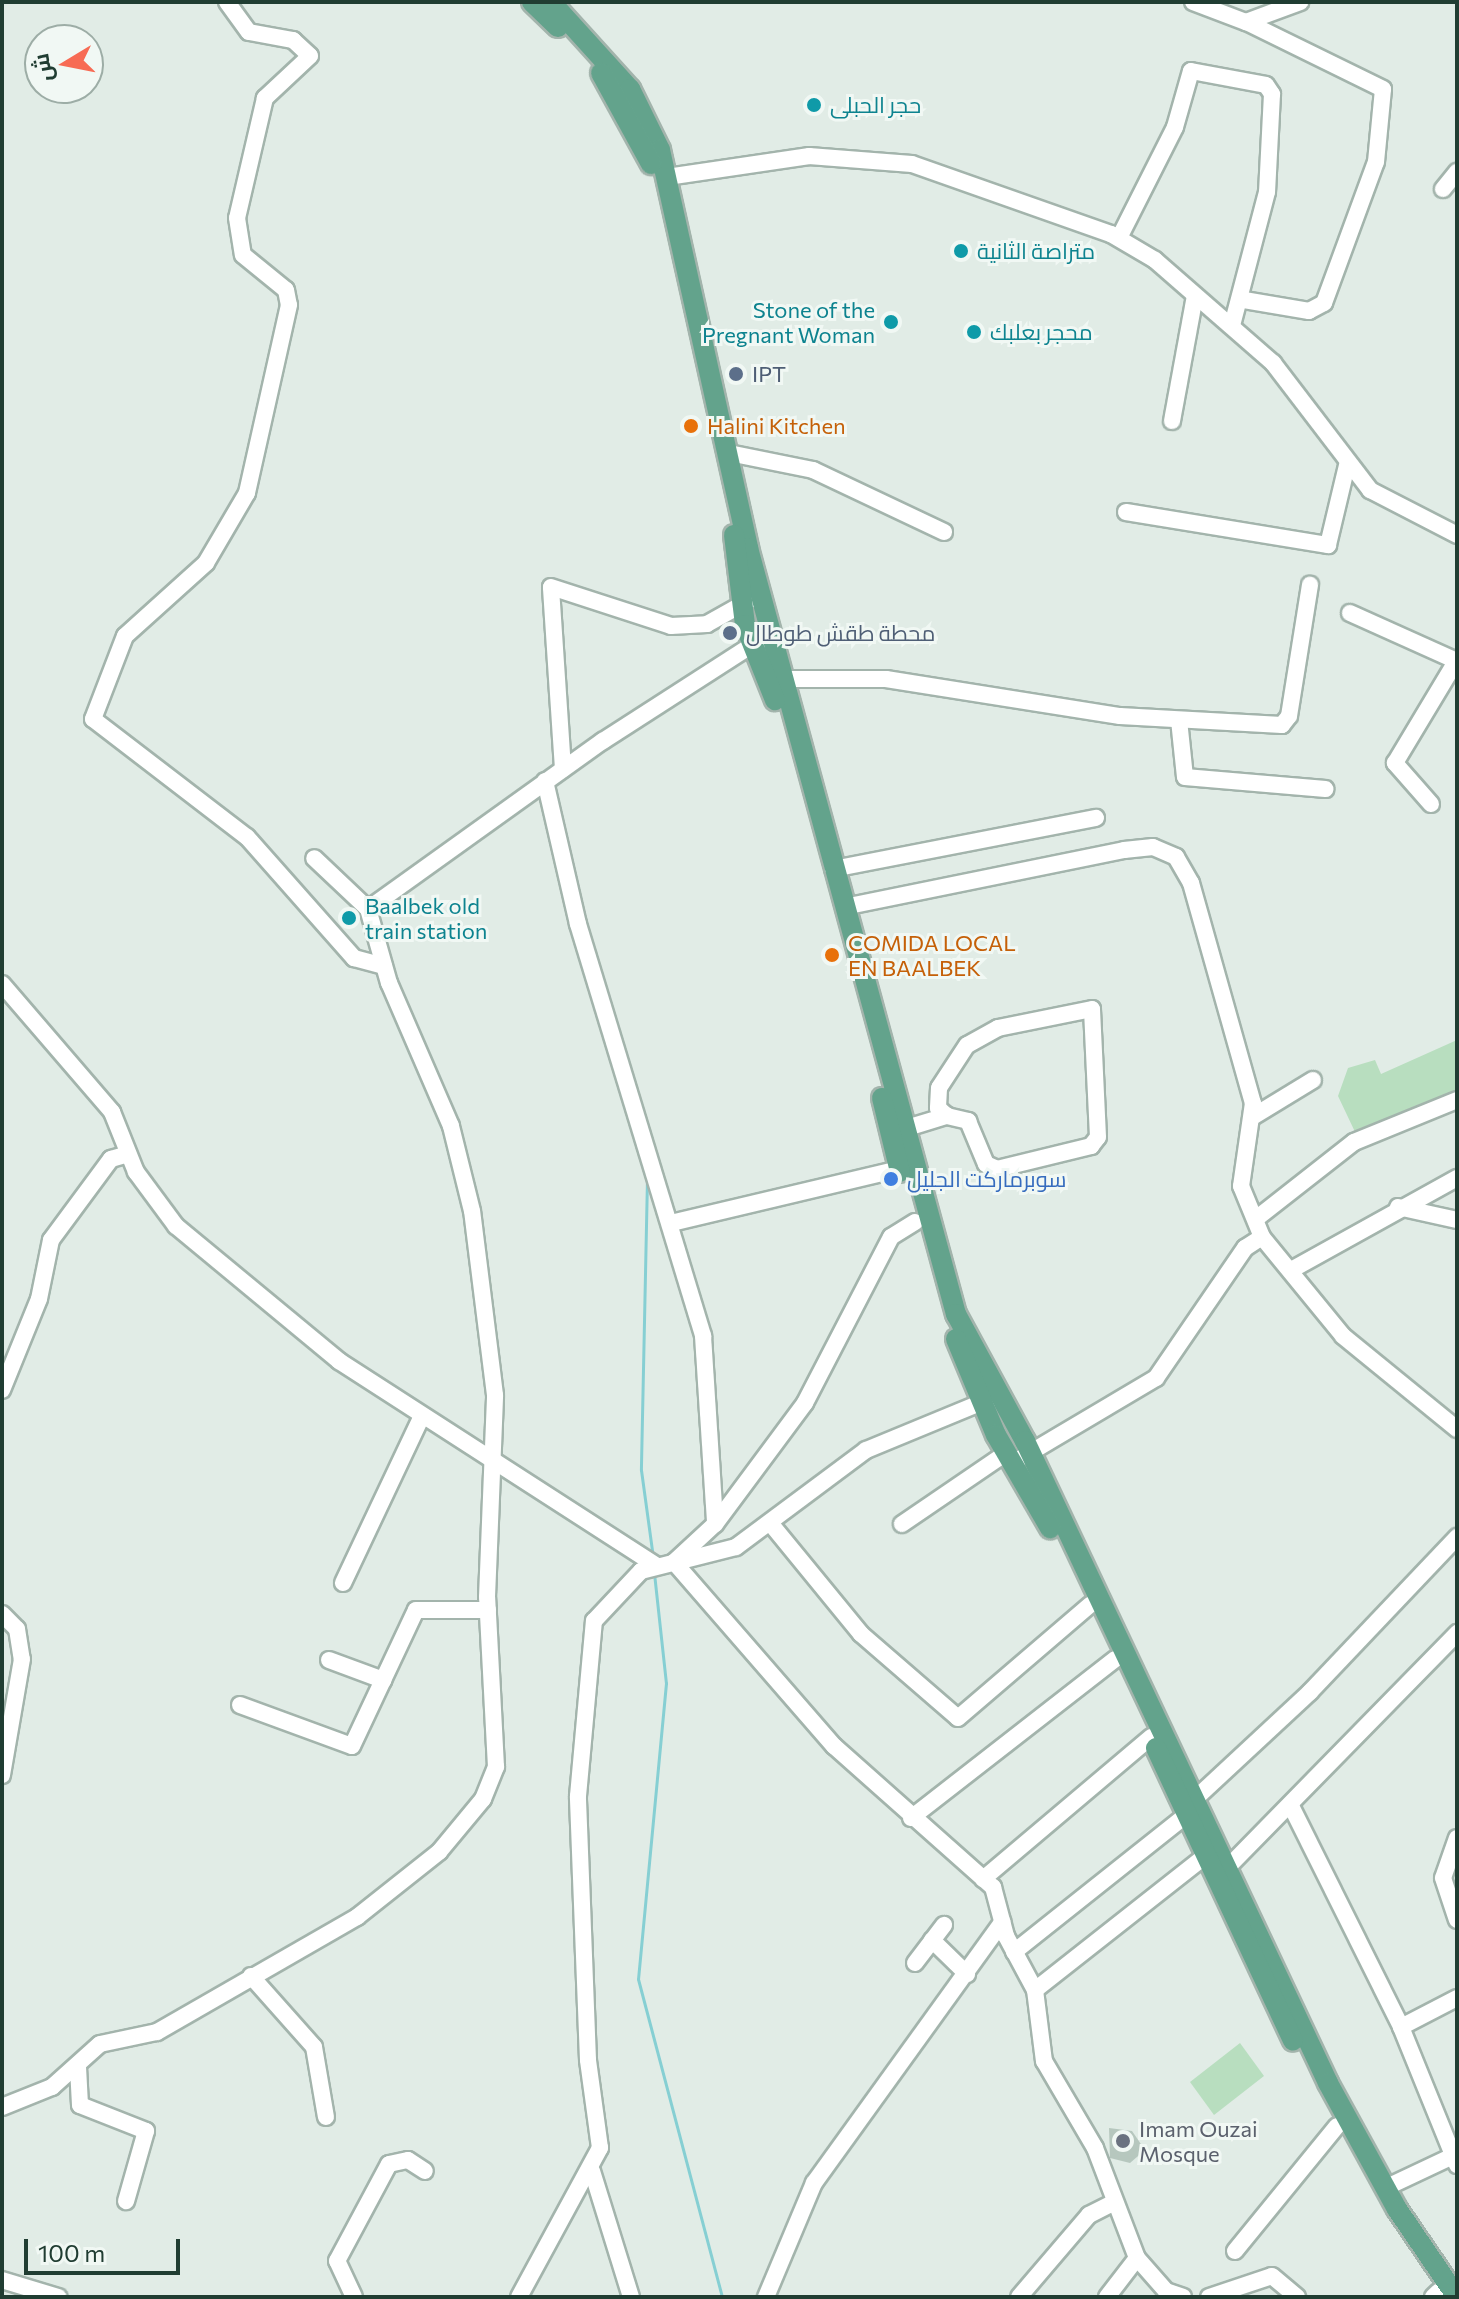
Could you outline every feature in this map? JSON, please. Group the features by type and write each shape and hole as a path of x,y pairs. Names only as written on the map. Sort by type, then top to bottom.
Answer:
{"main road":[{"path":"532,2 596,66 646,150 732,521 741,605 786,735 915,1222 981,1400 1090,1605 1151,1737 1190,1808"},
{"path":"551,2 630,89 667,177 729,453 767,599 782,679 898,1114 910,1127 908,1153 947,1292 1031,1454 1190,1808 1222,1898 1337,2126 1442,2296"},
{"path":"1206,1851 1230,1865 1305,2037 1442,2296"},
{"path":"1222,1898 1241,1889"}],"street":[{"path":"227,2 249,32 293,40 310,56 265,98 237,218 243,255 286,290 289,305 247,493 206,563 120,643 93,719 247,837 354,958 384,966"},
{"path":"1193,2 1246,22 1383,89 1376,162 1324,303 1309,311 1244,300"},
{"path":"1246,22 1300,2"},
{"path":"1119,238 1175,127 1191,71 1266,85 1272,94 1267,192 1244,300 1232,325"},
{"path":"667,177 793,157 912,164 1119,238 1232,325 1300,394 1347,465 1384,499 1457,535"},
{"path":"1443,189 1457,172"},
{"path":"1172,421 1195,296"},
{"path":"729,453 813,470 944,532"},
{"path":"1126,512 1328,545 1347,465"},
{"path":"782,679 914,681 1179,720 1288,721 1310,585"},
{"path":"563,769 551,587 671,626 707,624 741,605 767,599"},
{"path":"1350,613 1457,660 1395,763 1431,804"},
{"path":"368,909 545,781 773,629"},
{"path":"1179,720 1185,777 1325,789"},
{"path":"545,781 578,924 671,1223 709,1363 715,1524"},
{"path":"833,869 1096,818"},
{"path":"844,907 1124,850 1169,852 1191,883 1254,1116 1241,1173 1262,1237 1293,1269 1343,1336 1457,1429"},
{"path":"2,2107 35,2098 78,2067 100,2044 146,2037 395,1890 483,1799 496,1767 488,1610 490,1464 495,1395 472,1211 443,1103 384,966 368,909 314,858"},
{"path":"2,984 112,1112 128,1154 176,1226 339,1361 490,1464 655,1565"},
{"path":"910,1127 947,1116 968,1121 986,1164 997,1169 1091,1146 1098,1137 1092,1009 998,1028 967,1045 939,1088 938,1108 947,1116"},
{"path":"1254,1116 1313,1080"},
{"path":"1257,1218 1354,1142 1457,1100"},
{"path":"2,1390 44,1283 51,1240 111,1159 128,1154"},
{"path":"671,1223 899,1169"},
{"path":"1293,1269 1398,1207 1457,1178"},
{"path":"1398,1207 1457,1220"},
{"path":"674,1562 715,1524 822,1377 891,1237 915,1222"},
{"path":"902,1524 1007,1454 1031,1454 1156,1378 1245,1248 1262,1237"},
{"path":"519,2297 592,2171 600,2148 588,2060 578,1796 586,1661 599,1613 655,1565 725,1551 771,1524 866,1450 981,1400 1005,1401"},
{"path":"343,1583 422,1416"},
{"path":"771,1524 861,1634 958,1718 1090,1605"},
{"path":"1014,1952 1190,1808 1310,1692 1457,1537"},
{"path":"674,1562 834,1746 996,1891 1002,1922 1035,1990 1044,2061 1095,2148 1137,2258 1166,2291 1183,2297"},
{"path":"240,1705 352,1746 416,1610 488,1610"},
{"path":"2,1614 17,1629 22,1659 2,1775"},
{"path":"1230,1865 1292,1808 1457,1633"},
{"path":"911,1818 1115,1659"},
{"path":"329,1660 383,1680"},
{"path":"983,1879 1151,1737"},
{"path":"1292,1808 1401,2027 1455,2160 1385,2188"},
{"path":"1457,1838 1443,1878 1457,1920"},
{"path":"1035,1990 1206,1851"},
{"path":"766,2297 814,2183 1002,1922"},
{"path":"915,1963 944,1925"},
{"path":"932,1940 967,1974"},
{"path":"251,1976 314,2047 326,2117"},
{"path":"1401,2027 1457,1998"},
{"path":"78,2067 80,2105 146,2131 126,2201"},
{"path":"1235,2251 1337,2126"},
{"path":"354,2297 337,2261 389,2164 408,2160 425,2171"},
{"path":"592,2171 631,2297"},
{"path":"1019,2297 1089,2215 1114,2202"},
{"path":"1107,2297 1137,2258"},
{"path":"1209,2297 1272,2276 1297,2297"},
{"path":"2,2280 58,2297"}],"green space":[{"path":"1457,1040 1457,1099 1356,1134 1338,1096 1348,1068 1375,1060 1381,1074"},
{"path":"1240,2043 1264,2076 1214,2115 1190,2082"}],"building":[{"name":"Imam Ouzai Mosque","path":"1109,2128 1132,2131 1145,2150 1130,2163 1110,2158"}],"waterway":[{"path":"647,1178 641,1470 653,1558"},
{"path":"654,1573 666,1683 638,1979 722,2297"}],"place":[{"name":"حجر الحبلى","path":"814,105"},
{"name":"متراصة الثانية","path":"961,251"},
{"name":"Stone of the Pregnant Woman","path":"891,322"},
{"name":"محجر بعلبك","path":"974,332"},
{"name":"IPT","path":"736,374"},
{"name":"Halini Kitchen","path":"691,426"},
{"name":"محطة طقش طوطال","path":"730,633"},
{"name":"Baalbek old train station","path":"349,918"},
{"name":"COMIDA LOCAL EN BAALBEK","path":"832,955"},
{"name":"سوبرماركت الجليل","path":"891,1179"},
{"name":"Imam Ouzai Mosque","path":"1123,2141"}]}
